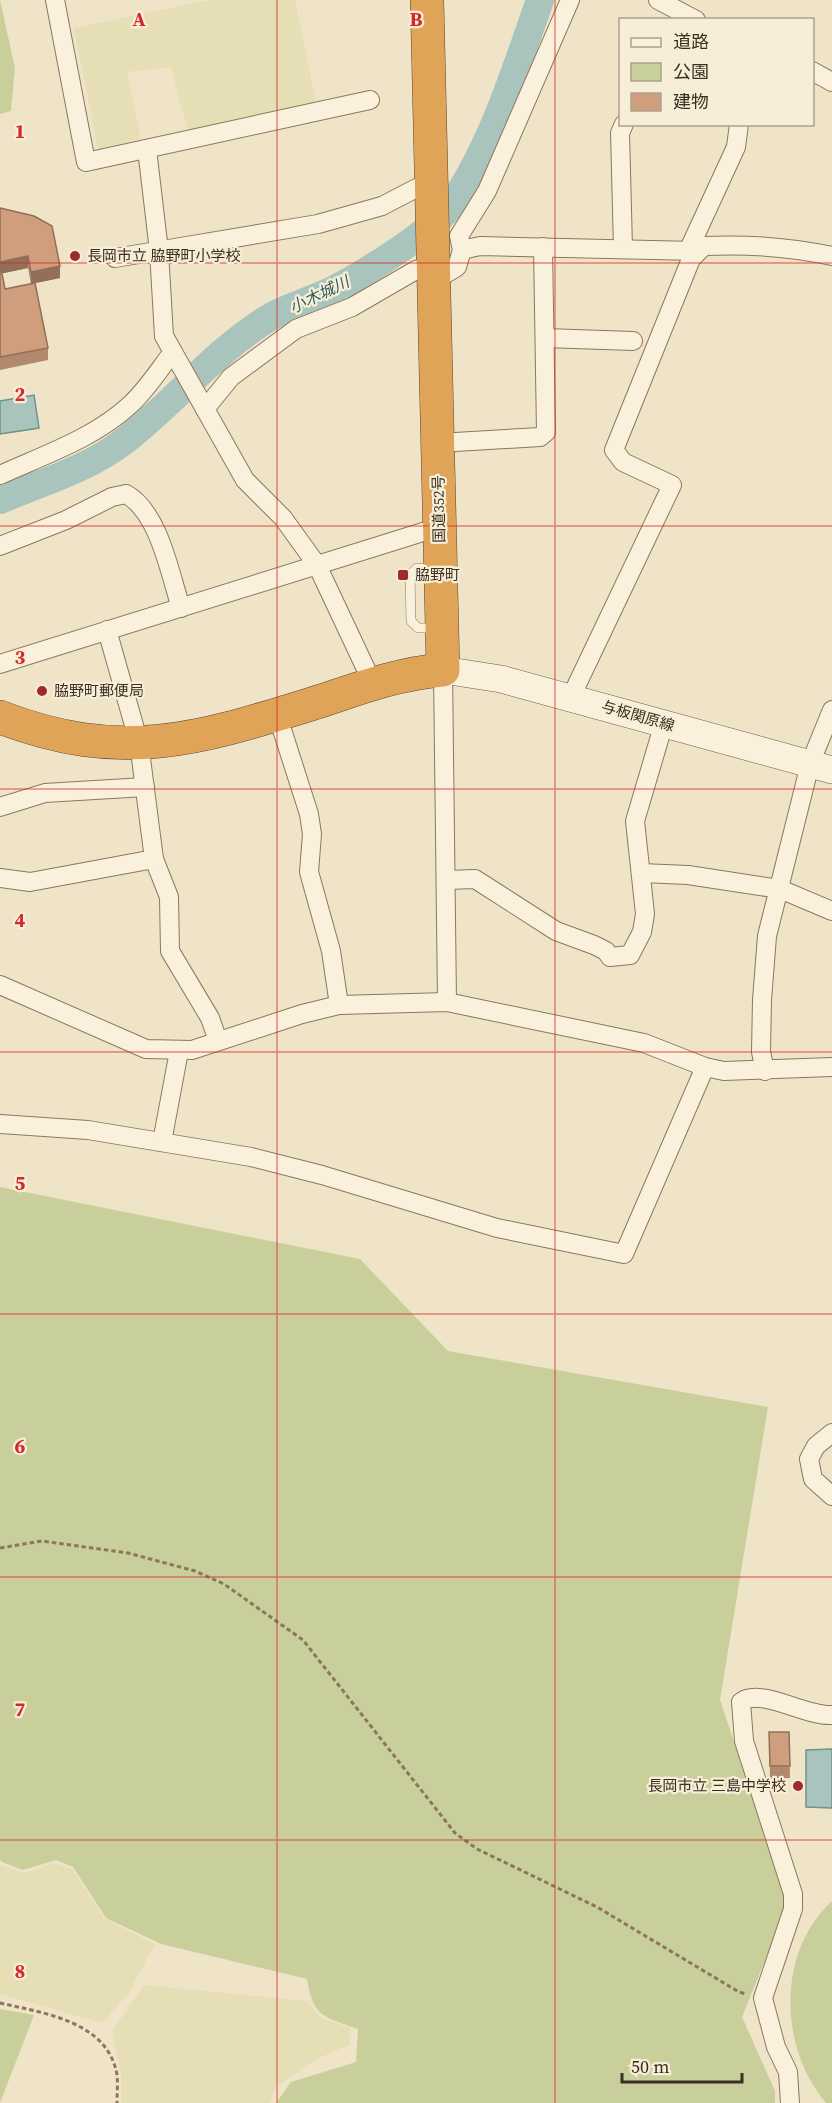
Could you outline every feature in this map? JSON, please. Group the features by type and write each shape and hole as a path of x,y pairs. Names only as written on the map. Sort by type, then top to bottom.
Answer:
{"highway":[{"name":"国道352号","path":"427,0 432,187 441,262 438,443 443,670"},
{"path":"0,717 66,738 100,743 139,743 214,734 373,684 416,672 443,670"}],"main road":[{"name":"与板関原線","path":"443,670 501,679 572,697 821,767"}],"street":[{"path":"55,0 87,162 370,100"},
{"path":"441,262 487,191 570,0"},
{"path":"658,0 674,14 689,18"},
{"path":"814,72 832,82"},
{"path":"623,126 620,133 623,248"},
{"path":"572,697 672,485 622,462 614,450 686,250 736,147 739,126"},
{"path":"147,149 159,251 164,336 245,480 283,518 317,565 373,684"},
{"path":"115,258 318,224 361,213 432,187"},
{"path":"203,406 231,377 296,329 352,307 416,270 480,246 686,250 704,246 731,245 771,247 832,256"},
{"path":"438,443 540,437 546,432 543,248"},
{"path":"545,338 633,341"},
{"path":"0,475 82,438 106,423 130,405 149,386 174,355"},
{"path":"0,546 66,520 118,494 126,494 134,498 157,532 181,608"},
{"path":"0,663 439,526"},
{"path":"107,630 139,743 154,859 169,897 170,951 210,1018 218,1041"},
{"path":"443,670 447,1002"},
{"path":"765,1071 761,1052 767,936 821,767 832,710"},
{"path":"277,714 309,814 312,834 309,872 331,951 339,1005"},
{"path":"446,880 475,879 556,932 594,945 606,951 610,957 630,955 642,932 645,914 635,821 664,723"},
{"path":"0,807 45,793 145,787"},
{"path":"0,878 30,882 154,859"},
{"path":"641,873 688,875 780,890 832,911"},
{"path":"0,985 146,1049 178,1051 339,1005 447,1002 635,1040 705,1068 724,1071 765,1071 832,1067"},
{"path":"162,1142 178,1051"},
{"path":"0,1124 88,1130 251,1157 322,1175 497,1228 624,1254 705,1068"},
{"path":"832,1433 816,1446 809,1459 813,1479 832,1496"},
{"path":"790,2103 788,2072 776,2047 763,1998 793,1909 793,1894 744,1741 741,1702 755,1696 811,1714 832,1715"}],"path":[{"path":"0,1548 42,1541 128,1553 195,1571 224,1584 303,1640 455,1833 477,1849 597,1907 739,1992 763,1998"},
{"path":"0,2003 69,2021 89,2031 112,2059 117,2075 117,2103"}],"shaded area":[{"path":"209,0 295,0 316,102 188,133 171,67 127,72 141,139 98,149 74,28"},
{"path":"55,1863 72,1869 105,1919 155,1944 128,1994 102,2023 0,1994 0,1865 23,1873"},
{"path":"144,1985 307,2001 321,2018 350,2028 350,2044 313,2061 275,2088 270,2103 121,2103 121,2074 112,2031"}],"green space":[{"path":"0,0 15,68 11,111 0,114"},
{"path":"0,1187 360,1259 448,1351 768,1407 720,1700 787,1898 783,1916 742,2017 775,2091 775,2103 276,2103 291,2082 356,2062 358,2029 322,2014 313,2002 307,1979 161,1944 106,1918 73,1867 56,1860 23,1870 0,1860"},
{"path":"832,1901 832,2103 826,2103 810,2081 799,2055 792,2028 790,2000 793,1973 801,1946 814,1922"},
{"path":"0,2009 34,2015 0,2103"}],"water":[{"path":"34,395 39,428 0,434 0,401"},
{"path":"832,1749 832,1808 806,1807 806,1750"}],"building":[{"path":"0,208 34,216 52,226 60,266 31,272 28,256 0,262"},
{"path":"0,263 5,289 35,283 48,348 0,357"},
{"path":"769,1732 789,1732 790,1766 770,1766"}],"waterway":[{"name":"小木城川","path":"0,500 79,468 109,452 251,330 279,312 331,291 360,275 414,240 443,215 467,181 492,131 540,0"}],"place":[{"name":"長岡市立 脇野町小学校","path":"75,256"},
{"name":"脇野町","path":"403,575"},
{"name":"脇野町郵便局","path":"42,691"},
{"name":"長岡市立 三島中学校","path":"798,1786"}]}
